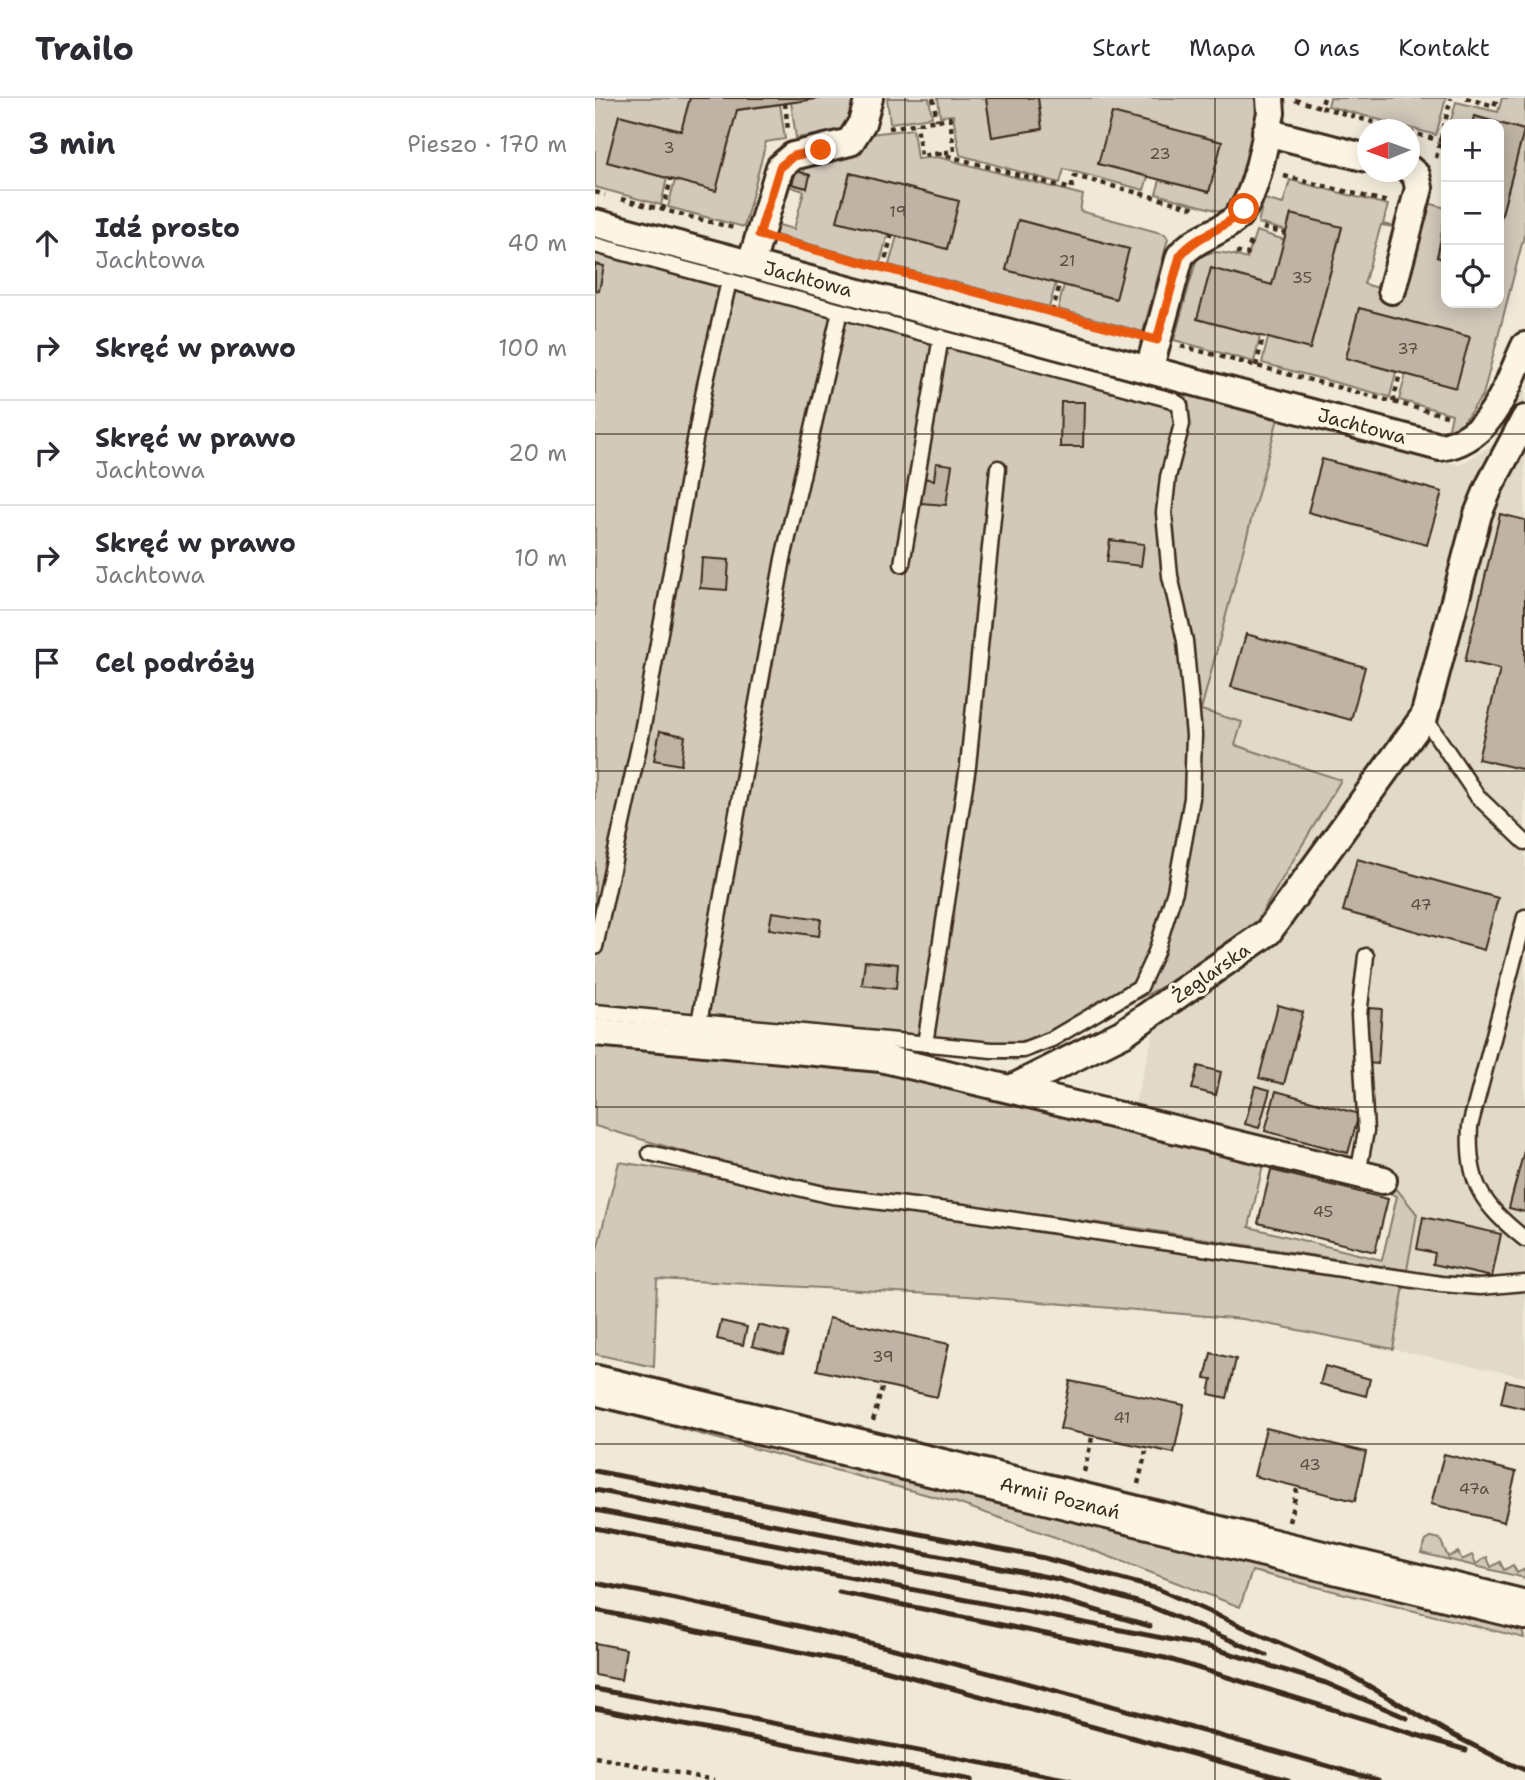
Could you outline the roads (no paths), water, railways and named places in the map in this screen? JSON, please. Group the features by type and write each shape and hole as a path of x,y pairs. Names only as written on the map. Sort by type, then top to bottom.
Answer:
{"main road":[{"name":"Armii Poznań","path":"595,1385 1525,1610"}],"street":[{"name":"Jachtowa","path":"751,264 780,167 793,156 849,142 862,123 869,98"},
{"path":"1149,370 1180,256 1187,247 1245,223 1271,113 1270,98"},
{"path":"1266,132 1357,155"},
{"path":"1392,290 1418,182"},
{"name":"Jachtowa","path":"595,223 1440,447 1474,435 1489,420 1525,346"},
{"name":"Żeglarska","path":"1011,1089 1123,1032 1268,932 1424,717 1478,514 1490,485 1525,419"},
{"path":"595,1032 863,1055 1370,1177"}],"lane":[{"path":"595,246 941,337 1172,400 1180,405 1182,424 1168,477 1164,513 1166,552 1185,642 1193,734 1193,786 1189,828 1175,891 1156,952 1140,987 1052,1039 1023,1050 925,1044 595,1012"},
{"path":"595,947 643,723 705,385 729,281"},
{"path":"699,1023 783,559 840,311"},
{"path":"902,564 941,337"},
{"path":"925,1044 968,766 998,468"},
{"path":"1424,717 1478,797 1525,842"},
{"path":"1525,917 1470,1126 1469,1156 1475,1185 1485,1202 1499,1218 1525,1239"},
{"path":"1366,956 1359,1015 1370,1177"},
{"path":"650,1153 832,1195 1440,1283 1480,1287 1525,1283"}],"railway":[{"path":"595,1471 1044,1558 1158,1589 1345,1672 1449,1733 1508,1763"},
{"path":"595,1490 1058,1579 1147,1605 1266,1655"},
{"path":"595,1510 1046,1596 1150,1626"},
{"path":"595,1528 1209,1647 1326,1683 1407,1718"},
{"path":"595,1583 891,1648 1378,1780"},
{"path":"839,1592 1165,1658 1466,1750"},
{"path":"595,1610 874,1667 1288,1780"},
{"path":"595,1689 1070,1780"},
{"path":"595,1708 971,1780"},
{"path":"1499,1759 1525,1770"}]}
